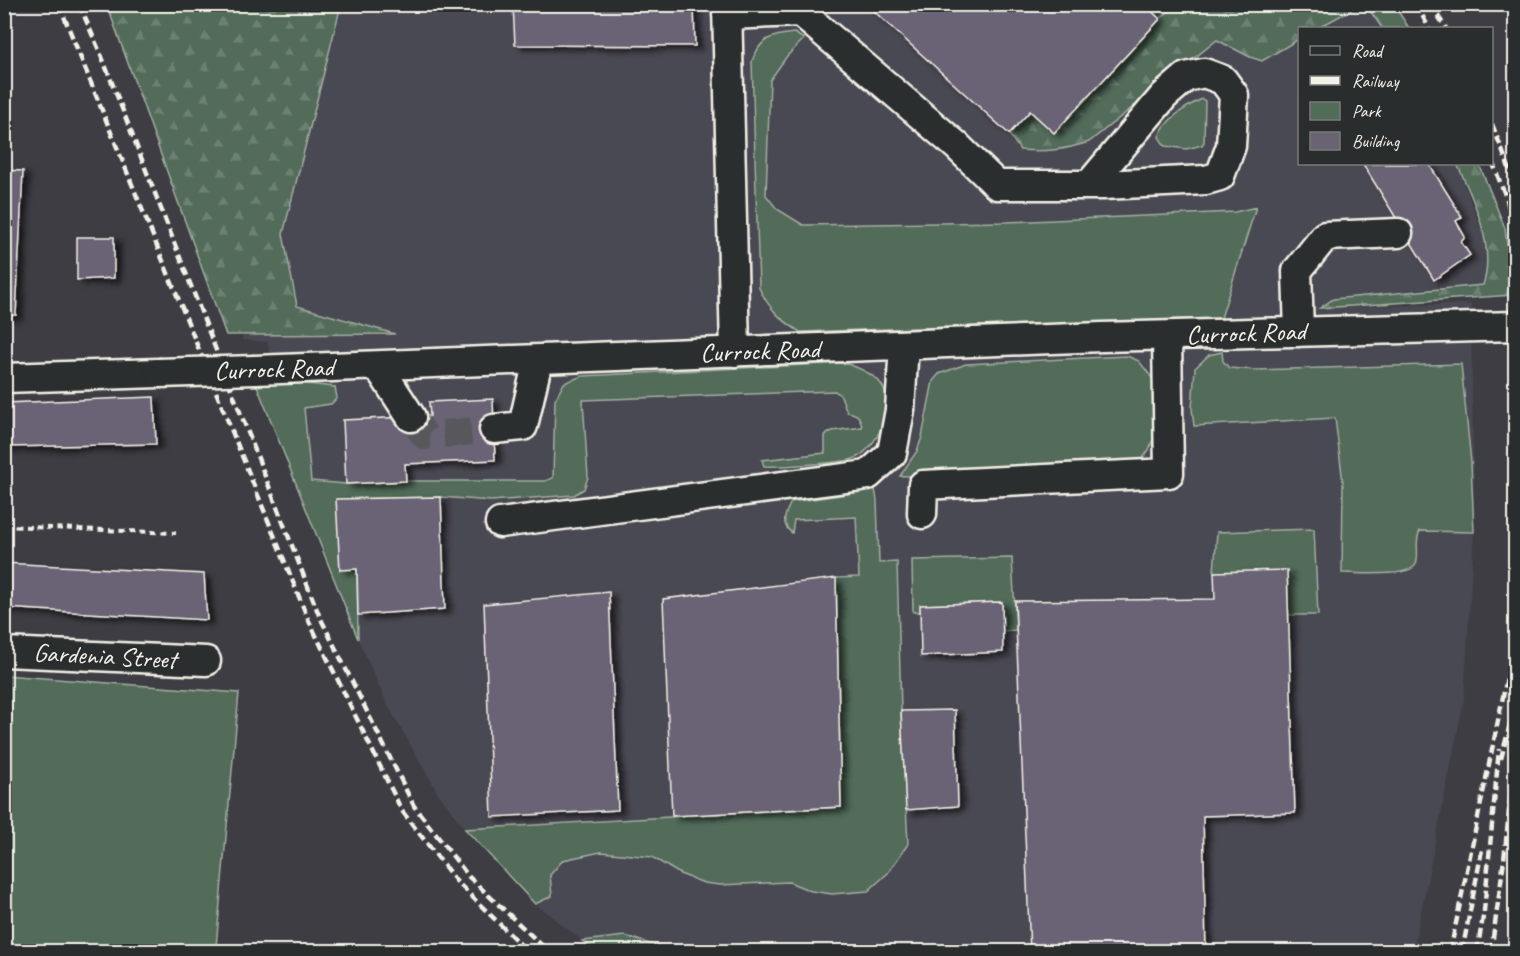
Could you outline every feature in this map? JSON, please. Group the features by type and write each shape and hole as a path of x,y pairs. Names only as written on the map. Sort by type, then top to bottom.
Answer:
{"street":[{"path":"735,352 727,10 800,12 957,146 997,185 1089,185 1206,180 1220,176 1231,146 1234,95 1223,80 1204,73 1186,77 1164,96 1089,185"},
{"path":"1299,332 1297,271 1324,236 1398,233"},
{"name":"Currock Road","path":"4,378 904,345 1505,326"},
{"path":"922,514 923,485 1169,473 1167,336"},
{"path":"500,523 868,475 892,453 900,410 904,345"},
{"path":"494,429 523,426 538,360"},
{"path":"378,366 411,417"},
{"name":"Gardenia Street","path":"4,652 206,661"}],"path":[{"path":"4,526 176,533"}],"shaded area":[{"path":"141,5 1177,5 1054,133 1009,134 1089,142 1217,40 1262,61 1298,40 1298,165 1457,165 1487,245 1486,285 1321,307 1471,304 1474,532 1464,700 1413,951 596,951 535,904 465,829 438,793 388,706 358,639 255,381 271,380 268,342 242,340 245,326"},
{"path":"1360,5 1366,5 1381,27 1320,27"}],"green space":[{"path":"107,5 341,5 283,234 297,306 395,334 226,335"},
{"path":"1176,5 1360,5 1320,27 1298,27 1298,40 1262,61 1217,40 1089,142 1055,150 1020,150 1009,134 1030,111 1054,133 1160,19"},
{"path":"1366,5 1394,5 1408,27 1381,27"},
{"path":"794,33 804,39 787,56 770,80 766,195 777,209 803,225 1007,222 1235,212 1256,207 1221,318 800,332 776,313 759,288 752,61 759,47 767,40 778,35"},
{"path":"1202,99 1205,101 1202,145 1186,149 1165,146 1159,137 1166,125 1183,110"},
{"path":"1457,165 1479,165 1505,228 1513,295 1320,308 1333,299 1483,285 1487,255 1485,239 1470,192"},
{"path":"1222,352 1223,361 1229,368 1256,370 1461,364 1471,462 1474,532 1420,531 1417,539 1417,560 1412,568 1393,573 1342,573 1343,483 1335,418 1194,426 1192,408 1195,368 1209,355"},
{"path":"1127,356 1139,361 1156,383 1158,425 1149,450 1142,459 1127,467 1060,472 900,476 917,451 933,381 939,374 966,364"},
{"path":"844,363 866,372 880,382 886,396 887,406 882,427 871,446 864,453 850,460 764,466 762,460 825,453 825,435 832,431 862,427 856,415 847,412 841,396 835,391 583,400 588,477 584,489 574,495 491,501 441,497 337,499 340,569 357,569 358,639 255,381 271,380 335,387 337,398 331,404 304,408 311,481 346,484 406,481 545,481 553,478 555,400 564,383 582,376"},
{"path":"874,484 877,500 879,563 897,562 901,711 908,844 888,873 868,891 832,894 811,891 789,882 720,885 704,883 680,874 652,857 601,852 563,860 550,875 552,896 535,904 465,829 841,807 836,578 859,577 856,517 794,520 792,533 786,526 785,519 791,502 861,492 860,485"},
{"path":"1314,529 1318,615 1288,615 1214,572 1217,532"},
{"path":"1012,558 1016,630 1003,631 1002,602 921,605 920,612 913,612 912,560"},
{"path":"4,675 239,693 216,947 222,951 5,951"},
{"path":"625,936 660,947 665,951 596,951 582,941"}],"building":[{"path":"513,4 694,4 695,46 515,45"},
{"path":"866,4 1144,4 1160,19 1054,133 1030,111 1009,134"},
{"path":"1364,165 1430,165 1462,217 1456,221 1465,237 1461,242 1470,255 1434,280"},
{"path":"4,170 23,171 16,315 4,316"},
{"path":"77,237 114,237 114,278 77,280"},
{"path":"154,397 156,444 4,447 4,403"},
{"path":"493,399 495,460 405,464 406,481 346,484 343,420 430,416 429,402"},
{"path":"441,497 445,609 358,615 357,569 340,570 336,499"},
{"path":"4,563 204,574 207,620 4,608"},
{"path":"1287,570 1295,813 1203,816 1206,952 1030,952 1015,601 1215,599 1214,572"},
{"path":"836,578 841,807 672,816 663,599"},
{"path":"609,592 618,810 492,817 484,604"},
{"path":"1002,602 1003,652 921,656 920,605"},
{"path":"955,710 958,806 906,810 901,711"}],"tunnel":[{"path":"411,417 425,436 494,429"}],"railway":[{"path":"59,4 308,619 402,811 456,881 528,952"},
{"path":"79,4 102,57 319,615 414,806 469,877 549,952"},
{"path":"1416,4 1428,27"},
{"path":"1430,4 1445,27"},
{"path":"1493,127 1516,186"},
{"path":"1493,164 1507,200 1516,241"},
{"path":"1450,952 1516,634"},
{"path":"1501,759 1516,701"},
{"path":"1491,952 1504,860 1516,744"},
{"path":"1477,952 1484,911 1499,749"},
{"path":"1462,952 1482,850"}]}
